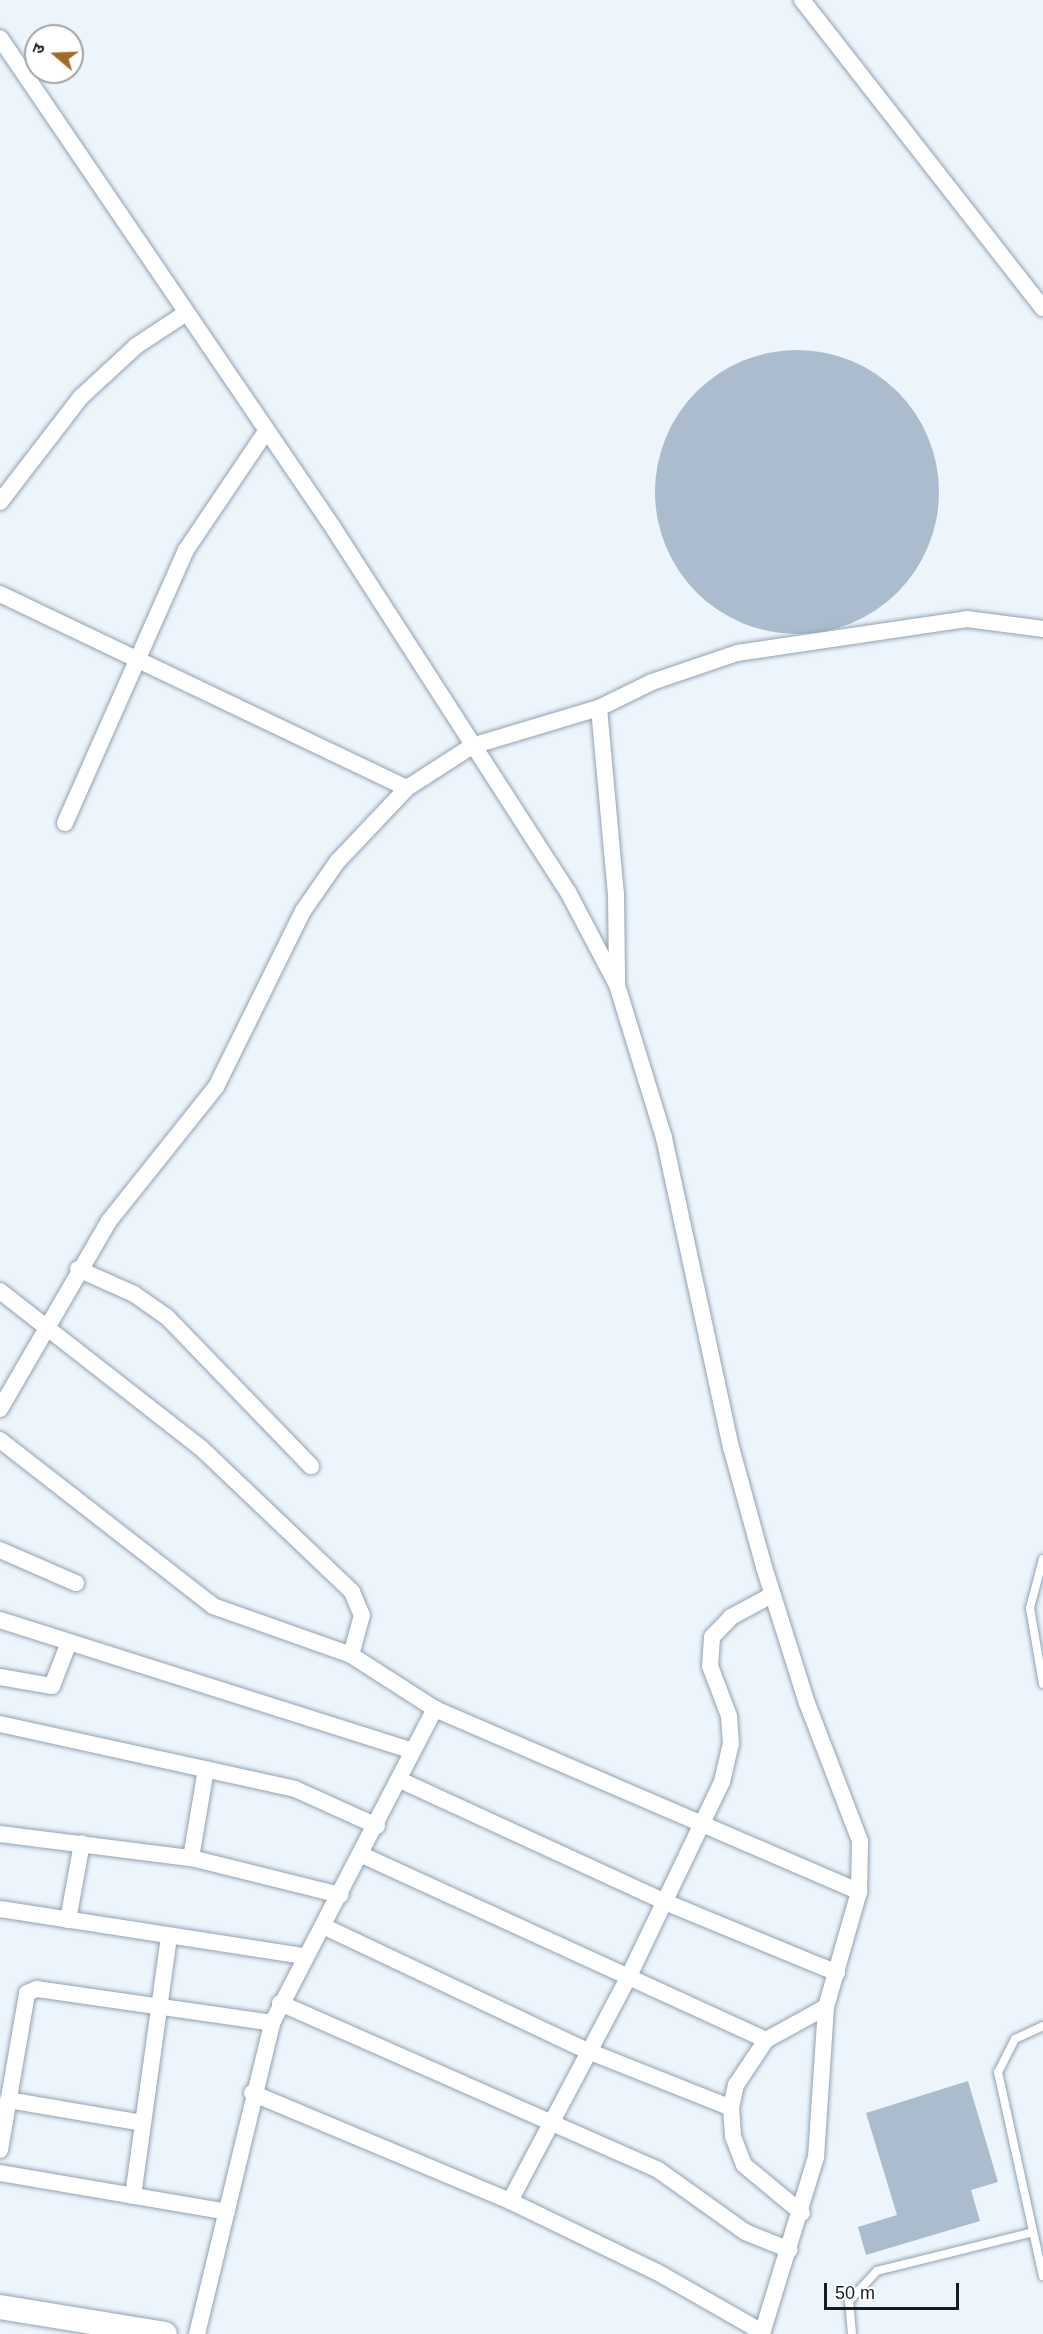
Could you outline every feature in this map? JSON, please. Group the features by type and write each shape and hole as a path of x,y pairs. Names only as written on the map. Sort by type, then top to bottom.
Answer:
{"street":[{"path":"802,0 1043,308"},
{"path":"0,38 265,433 334,529 568,892 616,985 664,1138 730,1447 772,1594 860,1841 859,1892 826,2007 822,2111 802,2213 762,2333 657,2271 510,2201 252,2093"},
{"path":"0,502 81,397 136,346 186,313"},
{"path":"65,823 186,550 265,433"},
{"path":"0,594 407,788"},
{"path":"0,1409 78,1269 145,1174 216,1087 303,910 337,862 407,788 472,746 599,708 652,682 737,653 866,630 967,619 1043,629"},
{"path":"599,708 616,894 616,985"},
{"path":"78,1269 134,1294 166,1316 311,1466"},
{"path":"0,1291 44,1328 87,1354 191,1440 352,1592 362,1615 351,1655"},
{"path":"0,1440 213,1606 351,1655 435,1708 702,1828 859,1892"},
{"path":"0,1550 76,1583"},
{"path":"510,2201 553,2126 588,2051 627,1980 702,1828 731,1744 729,1716 710,1666 712,1637 731,1617 772,1594"},
{"path":"0,1620 68,1645 271,1703 412,1751"},
{"path":"0,1677 52,1686 68,1645"},
{"path":"197,2334 227,2212 252,2093 272,2023 303,1956 323,1926 362,1855 435,1708"},
{"path":"0,1724 295,1789 377,1826"},
{"path":"191,1858 206,1768"},
{"path":"400,1780 665,1902 837,1973"},
{"path":"0,1833 191,1858 340,1895"},
{"path":"68,1920 82,1843"},
{"path":"362,1855 627,1980 766,2040"},
{"path":"0,1909 303,1956"},
{"path":"323,1926 588,2051 731,2108"},
{"path":"133,2196 169,1935"},
{"path":"0,2150 27,1993 37,1989 272,2023"},
{"path":"280,2003 553,2126 657,2169 745,2232 790,2250"},
{"path":"802,2213 744,2165 733,2136 731,2108 736,2085 766,2040 826,2007"},
{"path":"9,2100 142,2123"},
{"path":"0,2173 227,2212"},
{"path":"0,2307 154,2333"}],"lane":[{"path":"1043,1559 1030,1608 1043,1684"},
{"path":"1043,2026 1015,2039 998,2072 1029,2233 1043,2276"},
{"path":"852,2334 849,2301 877,2271 1029,2233"}],"building":[{"path":"797,350 825,353 851,361 876,374 897,392 915,413 928,438 936,464 939,492 936,520 928,546 915,571 897,592 876,610 851,623 825,631 797,634 769,631 743,623 718,610 697,592 679,571 666,546 658,520 655,492 658,464 666,438 679,413 697,392 718,374 743,361 769,353"},
{"path":"968,2081 998,2182 971,2190 980,2221 866,2255 858,2227 897,2215 866,2113"}]}
